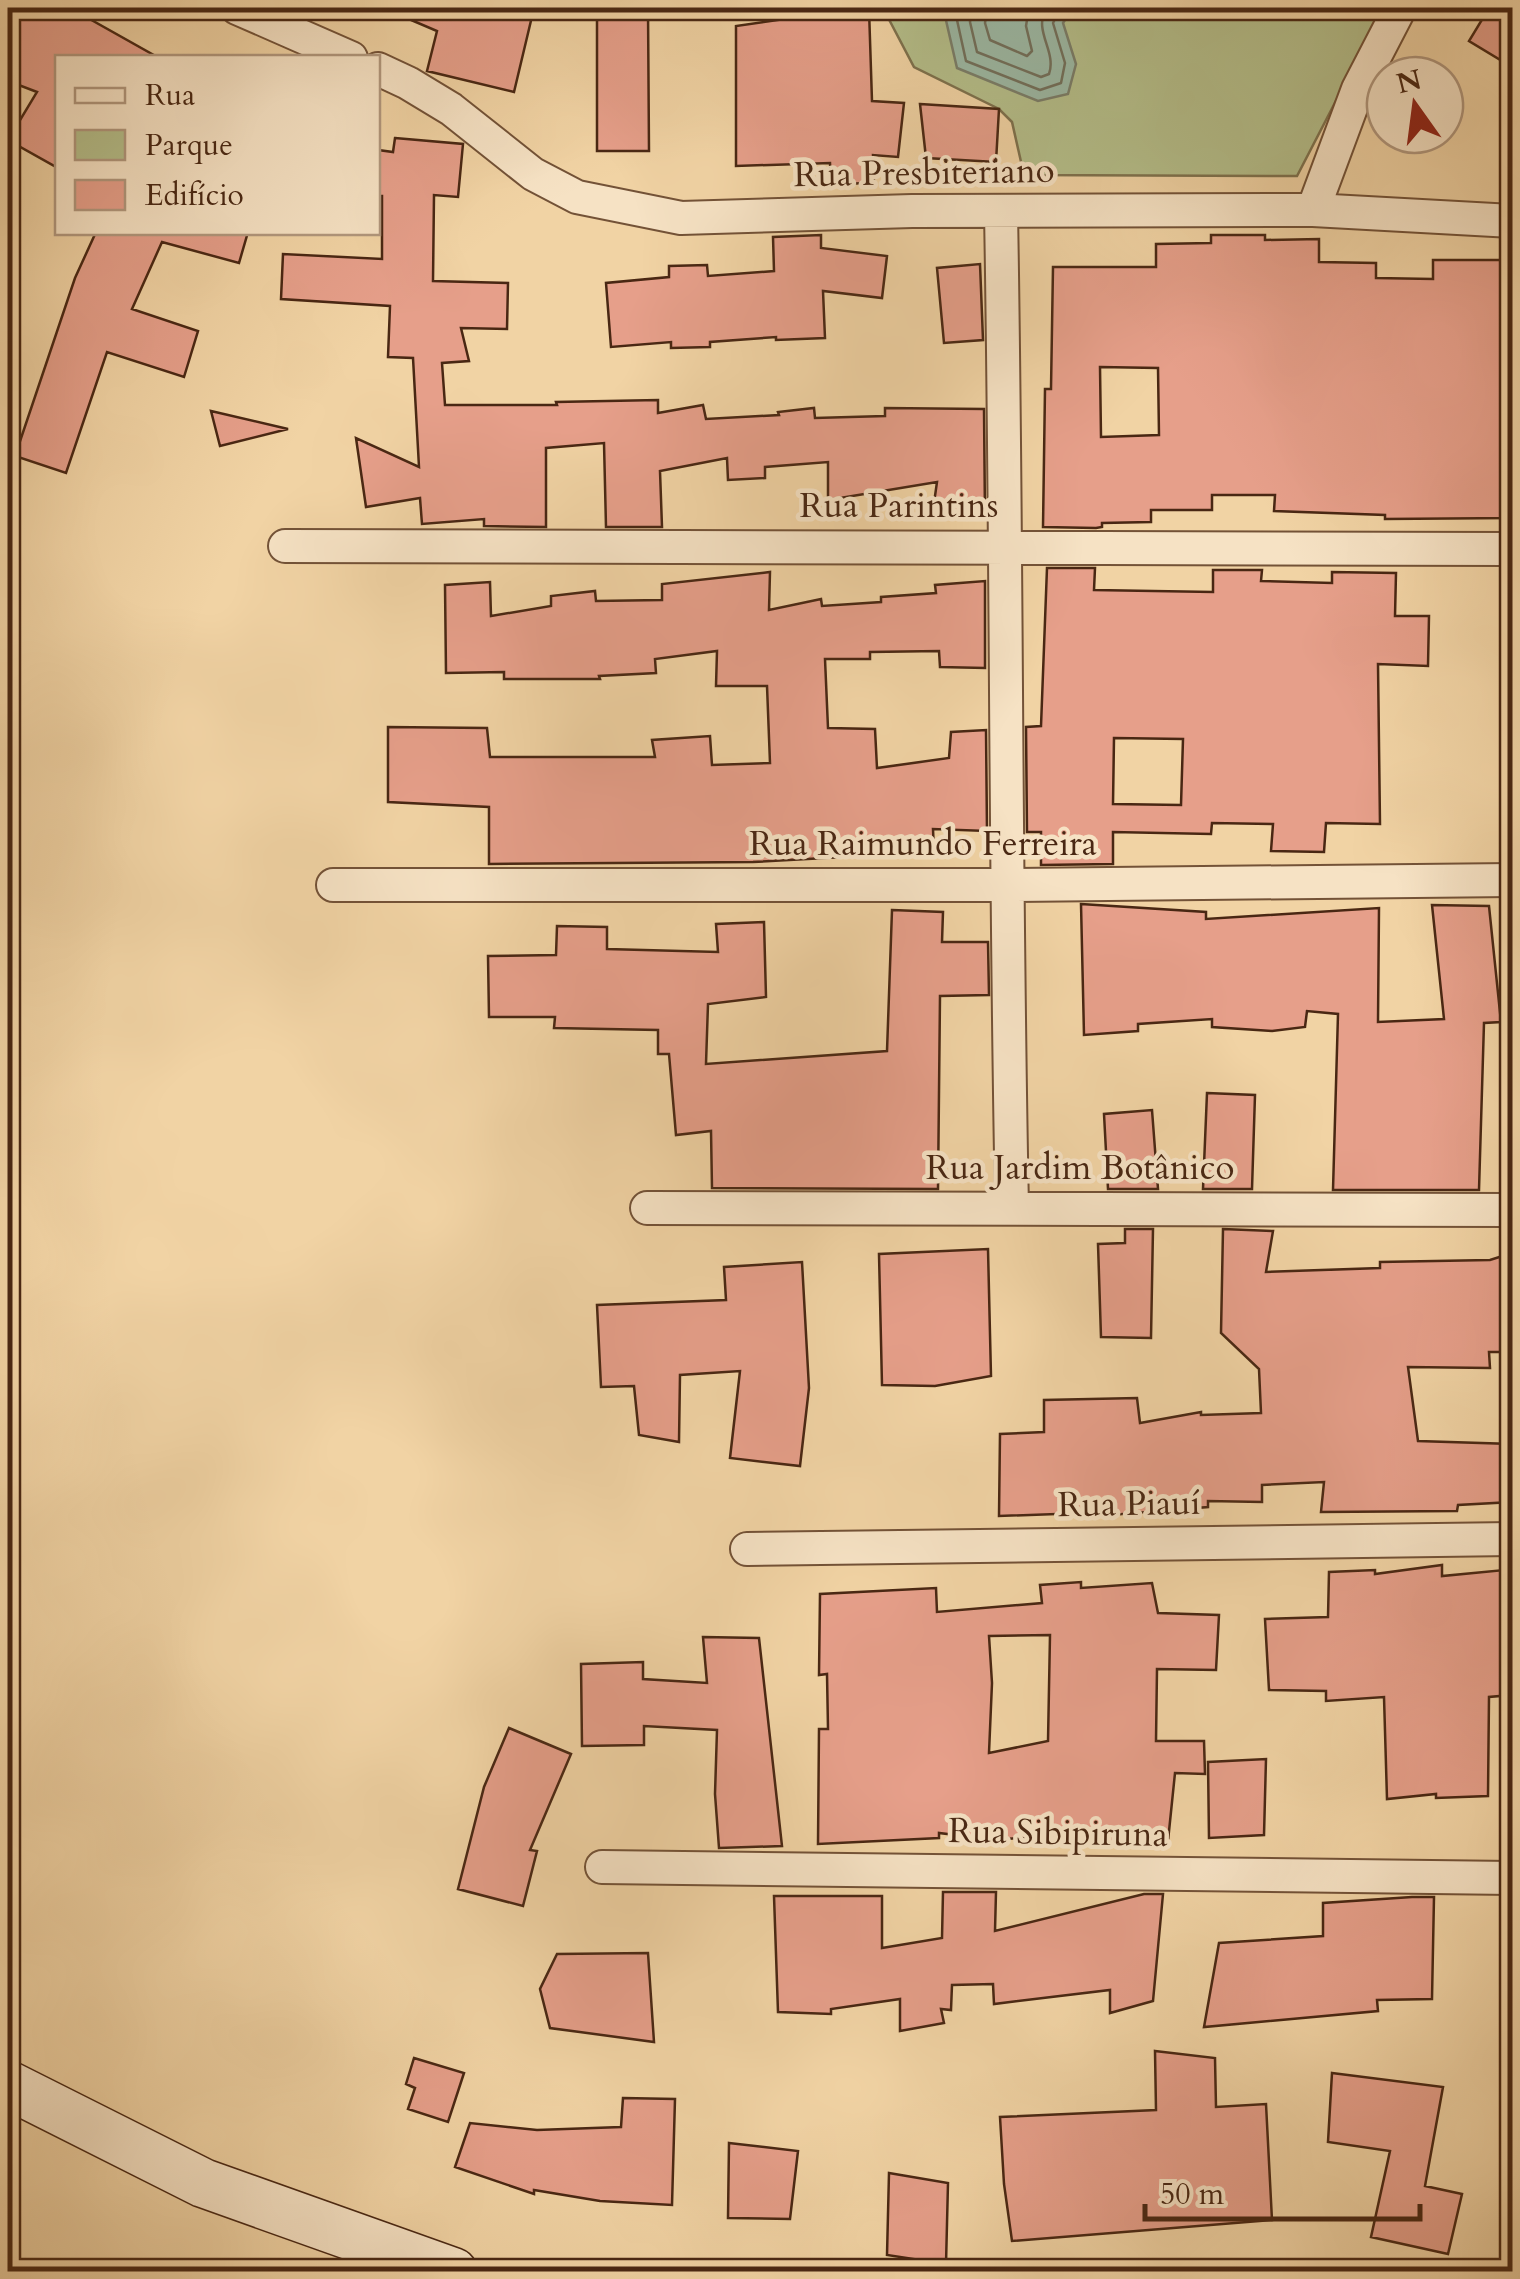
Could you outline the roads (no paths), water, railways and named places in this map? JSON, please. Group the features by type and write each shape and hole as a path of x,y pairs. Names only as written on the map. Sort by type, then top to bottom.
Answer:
{"street":[{"path":"237,8 344,55"},
{"path":"1312,210 1358,89 1400,8"},
{"name":"Rua Presbiteriano","path":"380,70 408,82 450,109 533,174 577,197 681,218 1312,210 1512,221"},
{"path":"1001,212 1006,546 1005,885 1012,1207"},
{"name":"Rua Parintins","path":"285,546 1512,549"},
{"name":"Rua Raimundo Ferreira","path":"333,885 1512,880"},
{"name":"Rua Jardim Botânico","path":"647,1208 1512,1210"},
{"name":"Rua Piauí","path":"747,1549 1512,1539"},
{"name":"Rua Sibipiruna","path":"602,1867 1512,1878"},
{"path":"8,2085 203,2183 453,2272"}],"water":[{"path":"952,8 1073,8 1063,23 1076,64 1068,94 1038,101 957,68 945,16"}]}
